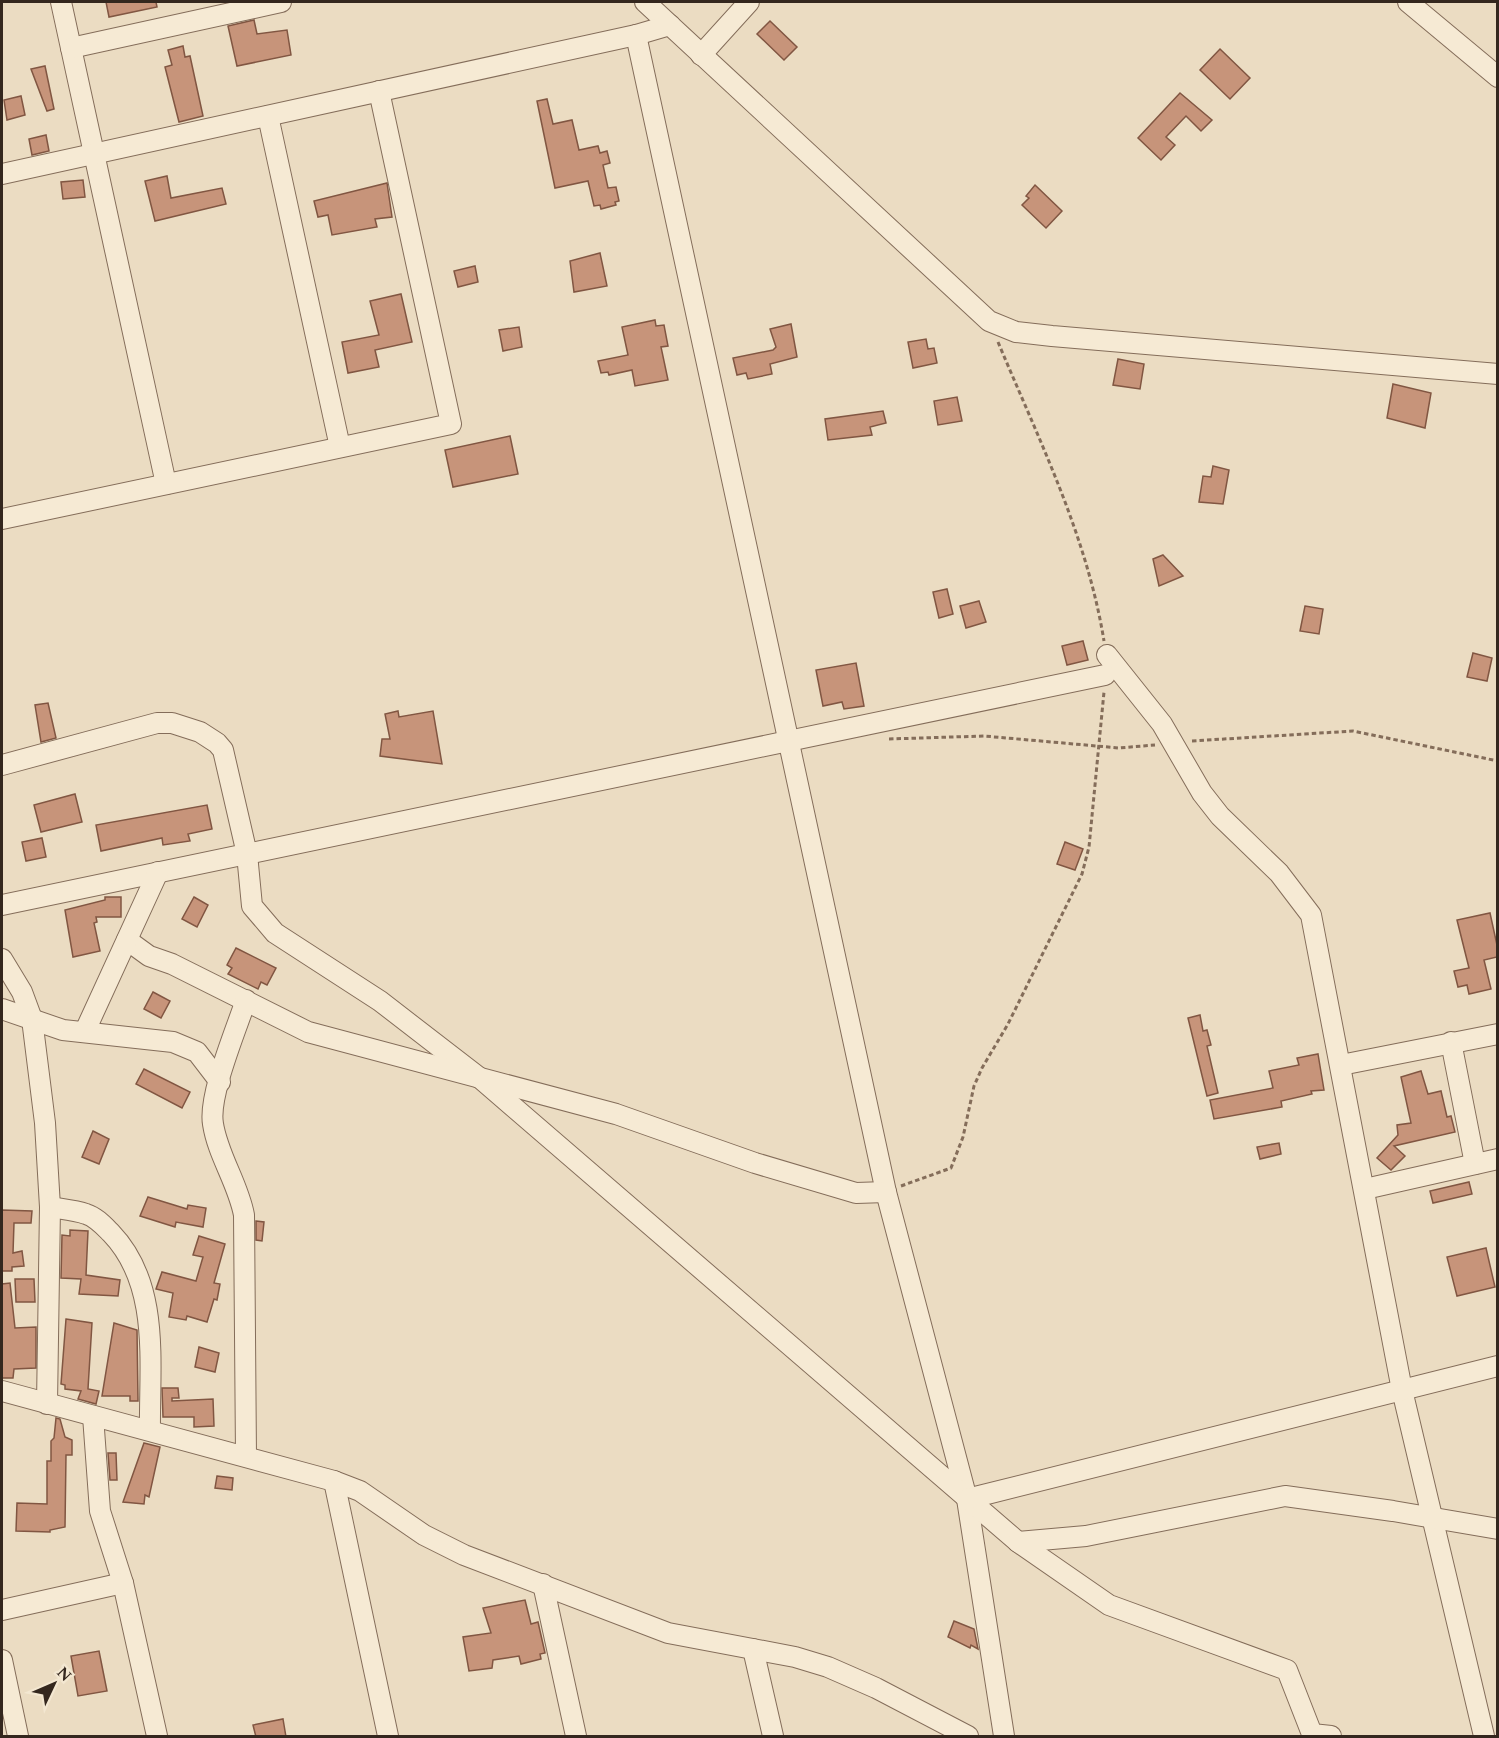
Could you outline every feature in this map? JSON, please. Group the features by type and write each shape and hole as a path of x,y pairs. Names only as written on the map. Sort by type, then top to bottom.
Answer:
{"street":[{"path":"60,2 166,484"},
{"path":"71,48 282,2"},
{"path":"645,2 989,321 1016,333 1497,374"},
{"path":"701,55 749,2"},
{"path":"1408,2 1497,77"},
{"path":"2,174 636,35 670,25"},
{"path":"636,35 886,1192 967,1499 1004,1737"},
{"path":"2,519 451,424 379,91"},
{"path":"268,116 340,447"},
{"path":"1107,655 1174,743 1202,793 1214,808 1280,873 1311,915 1402,1390 1484,1737"},
{"path":"2,905 1105,675"},
{"path":"2,765 157,723 172,723 200,732 218,742 223,750 247,854 252,906 275,933 380,1001 481,1079 1018,1542 1109,1605 1287,1670 1312,1734 1331,1737"},
{"path":"85,1031 158,872"},
{"path":"127,940 149,956 172,964 308,1032 616,1114 754,1163 856,1193 886,1192"},
{"path":"2,959 22,992 32,1020 45,1123 50,1207 47,1404"},
{"path":"246,1000 212,1107 217,1141 241,1198 244,1215 246,1456"},
{"path":"2,1009 63,1030 173,1042 197,1052 220,1082"},
{"path":"1341,1065 1497,1034"},
{"path":"1451,1042 1475,1164"},
{"path":"1365,1189 1497,1159"},
{"path":"50,1207 87,1214 103,1225 120,1242 135,1267 147,1303 150,1430"},
{"path":"967,1499 1497,1366"},
{"path":"2,1391 334,1481 360,1491 424,1535 464,1555 668,1633 753,1649 828,1667 876,1688 968,1737"},
{"path":"93,1416 100,1511 123,1583 157,1737"},
{"path":"334,1481 387,1737"},
{"path":"1018,1542 1086,1536 1284,1496 1497,1529"},
{"path":"2,1610 123,1583"},
{"path":"543,1584 576,1737"},
{"path":"753,1649 773,1737"},
{"path":"2,1660 18,1737"}],"path":[{"path":"989,321 1083,551 1107,655"},
{"path":"886,1192 951,1168 963,1137 974,1086 981,1068 1008,1024 1087,861 1105,675"},
{"path":"881,739 984,736 1119,748 1353,731 1497,761"}],"building":[{"path":"106,2 156,2 157,7 109,17"},
{"path":"254,20 257,34 287,30 291,55 237,66 228,26"},
{"path":"770,21 797,47 784,60 757,34"},
{"path":"183,46 185,57 190,56 203,116 179,122 165,67 172,65 168,50"},
{"path":"1220,49 1250,78 1230,99 1200,70"},
{"path":"45,66 54,109 47,111 31,69"},
{"path":"1180,93 1212,120 1201,131 1186,116 1166,137 1175,145 1161,160 1138,138"},
{"path":"21,96 25,115 7,120 4,100"},
{"path":"547,99 553,124 572,120 579,150 598,146 600,153 607,151 610,163 603,165 608,188 616,187 619,201 615,202 616,205 601,209 600,205 594,206 588,181 555,188 537,101"},
{"path":"46,135 49,151 32,155 29,139"},
{"path":"167,176 171,198 222,188 226,204 155,221 145,181"},
{"path":"83,180 85,197 63,199 61,182"},
{"path":"387,183 392,217 375,219 377,227 332,235 328,215 318,217 314,201"},
{"path":"1035,185 1062,211 1046,228 1022,205 1029,198 1026,196"},
{"path":"600,253 607,286 574,292 570,261"},
{"path":"475,266 478,282 458,287 454,271"},
{"path":"401,294 412,342 375,350 379,367 348,373 342,342 379,335 370,301"},
{"path":"655,320 656,326 664,325 668,346 661,347 668,380 635,386 632,370 609,375 608,372 601,373 598,361 628,355 622,327"},
{"path":"791,324 797,357 770,364 772,374 748,379 746,373 737,375 733,358 773,350 776,347 770,329"},
{"path":"519,327 522,347 503,351 499,330"},
{"path":"926,339 928,349 934,348 937,363 913,368 908,342"},
{"path":"1118,359 1144,364 1140,389 1113,385"},
{"path":"1393,384 1431,393 1425,428 1387,418"},
{"path":"957,397 962,421 938,425 934,401"},
{"path":"883,411 886,423 870,427 872,435 828,440 825,419"},
{"path":"510,436 518,474 453,487 445,450"},
{"path":"1213,466 1229,470 1223,504 1199,502 1203,476 1211,477"},
{"path":"1163,555 1183,576 1159,586 1153,559"},
{"path":"947,589 953,614 939,618 933,592"},
{"path":"979,601 986,622 966,628 960,606"},
{"path":"1305,606 1323,609 1319,634 1300,631"},
{"path":"1083,641 1088,660 1067,665 1062,646"},
{"path":"1473,653 1492,658 1487,681 1467,677"},
{"path":"856,663 864,706 844,709 842,702 823,706 816,670"},
{"path":"48,703 56,738 41,742 35,705"},
{"path":"398,711 399,717 433,711 442,764 380,756 382,739 390,739 385,714"},
{"path":"75,794 82,822 41,832 34,805"},
{"path":"207,805 212,829 188,834 190,841 163,845 162,838 101,851 96,825"},
{"path":"42,838 46,857 26,861 22,842"},
{"path":"1065,842 1083,849 1075,870 1057,864"},
{"path":"105,897 121,897 121,917 96,917 97,922 94,923 100,951 73,957 65,910 105,900"},
{"path":"194,897 208,905 197,927 182,919"},
{"path":"1490,913 1497,945 1497,957 1484,960 1491,989 1469,994 1467,985 1458,987 1454,971 1469,968 1457,920"},
{"path":"236,948 276,968 267,985 261,982 258,989 228,974 232,968 227,965"},
{"path":"153,992 170,1001 161,1018 144,1009"},
{"path":"1200,1015 1203,1031 1207,1030 1211,1045 1207,1046 1218,1093 1207,1096 1188,1018"},
{"path":"1318,1054 1324,1090 1311,1091 1312,1094 1281,1101 1282,1107 1214,1119 1210,1100 1273,1088 1269,1071 1299,1065 1297,1058"},
{"path":"144,1069 190,1092 182,1108 136,1084"},
{"path":"1421,1071 1428,1094 1441,1091 1447,1117 1451,1116 1455,1132 1394,1146 1405,1156 1391,1170 1377,1158 1398,1135 1397,1125 1411,1123 1401,1077"},
{"path":"93,1131 109,1139 99,1164 82,1157"},
{"path":"1279,1143 1281,1154 1260,1159 1257,1147"},
{"path":"1469,1182 1472,1194 1433,1203 1430,1191"},
{"path":"148,1197 187,1209 188,1205 206,1208 203,1227 176,1222 175,1227 140,1216"},
{"path":"2,1210 32,1211 31,1223 14,1223 13,1253 22,1251 24,1266 12,1267 12,1271 2,1271"},
{"path":"256,1221 264,1222 262,1241 256,1240"},
{"path":"70,1230 88,1231 86,1275 120,1280 118,1296 79,1294 81,1279 61,1278 62,1235 70,1236"},
{"path":"199,1236 225,1244 214,1283 220,1284 217,1300 214,1299 207,1322 187,1316 186,1320 169,1317 173,1293 156,1289 162,1272 196,1281 203,1257 193,1255"},
{"path":"1486,1248 1495,1287 1457,1296 1447,1257"},
{"path":"15,1279 34,1279 35,1302 16,1302"},
{"path":"10,1283 15,1328 36,1327 36,1368 14,1369 13,1378 2,1378 2,1284"},
{"path":"66,1319 92,1323 88,1389 99,1391 96,1404 78,1399 81,1391 65,1389 65,1385 61,1384"},
{"path":"114,1323 137,1330 138,1401 130,1401 130,1396 102,1396"},
{"path":"199,1347 219,1353 215,1372 195,1367"},
{"path":"162,1388 178,1388 179,1398 172,1398 172,1401 213,1399 214,1426 194,1427 194,1417 163,1417"},
{"path":"56,1418 60,1419 65,1437 72,1440 72,1455 66,1455 65,1527 50,1530 50,1532 16,1531 17,1503 47,1504 47,1461 51,1461 51,1441 54,1438"},
{"path":"144,1443 160,1447 149,1497 145,1495 144,1504 123,1502"},
{"path":"108,1453 116,1453 117,1480 110,1480"},
{"path":"217,1476 233,1478 232,1490 215,1488"},
{"path":"525,1600 531,1624 538,1622 545,1653 540,1654 541,1659 521,1664 519,1656 493,1660 492,1668 469,1671 463,1637 491,1633 483,1608"},
{"path":"954,1621 974,1629 978,1649 971,1645 970,1648 948,1637"},
{"path":"99,1651 107,1691 78,1696 71,1656"},
{"path":"283,1719 286,1737 256,1737 253,1725"}]}
